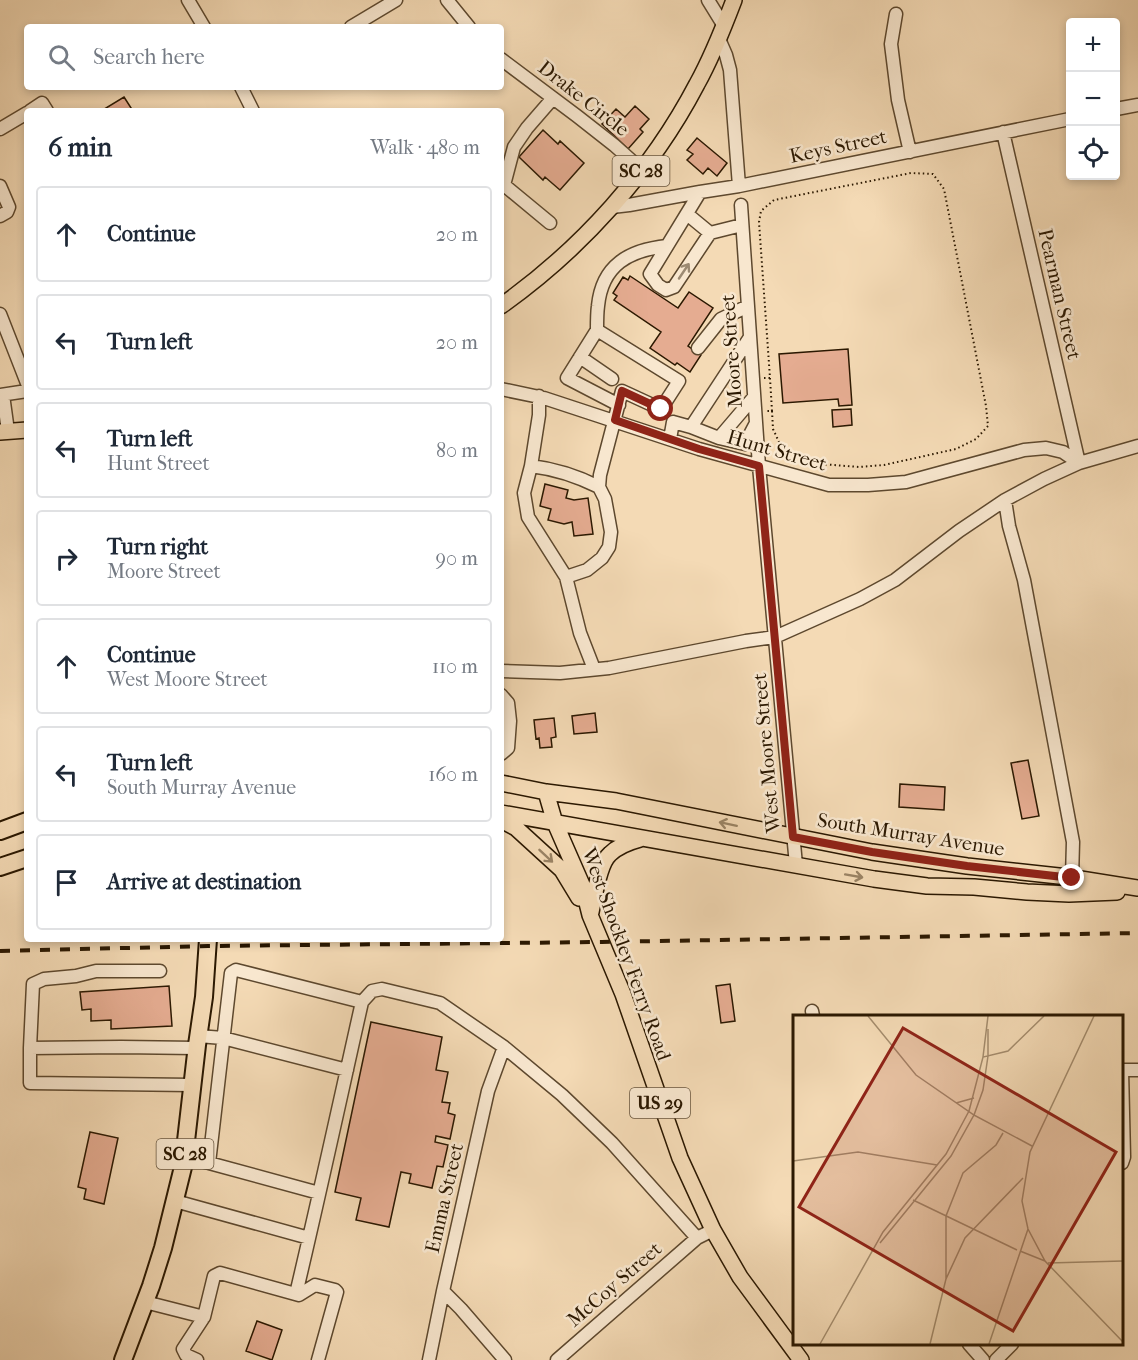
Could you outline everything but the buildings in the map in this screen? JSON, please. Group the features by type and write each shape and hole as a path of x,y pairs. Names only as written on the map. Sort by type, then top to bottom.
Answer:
{"highway":[{"path":"0,831 24,822"},
{"path":"0,867 24,859"},
{"name":"SC 28","path":"123,1360 163,1248 184,1157 204,997 208,942"}],"main road":[{"name":"SC 28","path":"504,304 522,292 587,234 642,170 697,85 734,0"},
{"path":"4,432 24,430"},
{"name":"South Murray Avenue","path":"504,784 546,792 616,801 872,852 1072,878 1138,890"},
{"name":"West Shockley Ferry Road","path":"546,792 555,823 583,887 590,915 623,994 680,1158 713,1230 740,1277 801,1360"},
{"name":"South Murray Avenue","path":"504,814 796,866 927,886 1069,894 1138,890"},
{"name":"US 29","path":"504,822 516,828 562,870 590,915"},
{"path":"590,915 597,880 608,855 624,844 642,839"}],"street":[{"path":"188,0 202,24"},
{"path":"356,24 396,0"},
{"path":"447,0 467,24"},
{"path":"708,0 722,32 730,70 740,186"},
{"path":"896,14 891,44 898,100 910,152"},
{"name":"Drake Circle","path":"504,60 615,146 642,170"},
{"path":"247,90 252,108"},
{"path":"504,180 514,147 553,98"},
{"path":"1120,108 1138,105"},
{"path":"0,129 24,114"},
{"name":"Keys Street","path":"612,207 740,186 1066,120"},
{"name":"Pearman Street","path":"1003,132 1079,463"},
{"path":"0,186 9,207 7,212 0,216"},
{"path":"504,188 549,223"},
{"path":"700,192 650,274 658,285 666,290 674,287 710,233 742,225"},
{"name":"Moore Street","path":"741,205 759,466 775,637"},
{"path":"687,214 710,233"},
{"path":"619,405 567,378 597,330 600,291 608,273 622,259 650,248 667,246"},
{"path":"698,348 721,319 748,306"},
{"path":"0,315 24,375"},
{"path":"566,577 587,570 602,558 609,547 611,532 605,499 599,487 600,475 622,391 661,409 679,381 597,330"},
{"path":"691,427 750,337"},
{"path":"580,357 612,379"},
{"name":"Hunt Street","path":"504,390 539,396 670,439 829,485 906,482 1024,450 1046,448 1063,452 1079,463"},
{"path":"4,432 2,395 24,391"},
{"path":"539,396 539,415 524,493 528,517 566,577 580,633 594,669"},
{"path":"719,438 754,397"},
{"path":"670,439 673,422 719,438 745,444 756,417"},
{"path":"504,671 560,674 775,637 860,599 895,580 959,531 1005,500 1044,478 1079,463 1138,446"},
{"path":"531,466 580,477 599,487"},
{"path":"1005,500 1009,526 1024,580 1071,831 1072,878"},
{"name":"West Moore Street","path":"775,637 796,866"},
{"path":"504,698 508,703 510,721 508,748 504,751"},
{"path":"208,1163 231,973 236,970 362,1002"},
{"path":"160,971 96,971 76,976 44,979 33,984 30,1083 192,1085"},
{"path":"296,1294 362,1002 372,991 382,989 440,1003 504,1047 562,1095 612,1143 697,1238 713,1230"},
{"path":"30,1048 122,1047 223,1038 347,1070"},
{"name":"Emma Street","path":"429,1360 488,1091 504,1047"},
{"path":"1123,1114 1123,1160"},
{"path":"184,1157 319,1193"},
{"path":"175,1201 309,1238"},
{"name":"McCoy Street","path":"557,1360 697,1238"},
{"path":"197,1360 186,1354 183,1349 204,1317 214,1276 220,1273 299,1295 315,1285 335,1290 337,1292 318,1360"},
{"path":"443,1291 505,1360"},
{"path":"145,1302 204,1317"},
{"path":"970,1345 983,1360"},
{"path":"996,1360 1011,1345"}],"path":[{"path":"911,173 933,174 944,189 988,426 976,439 956,450 884,465 859,467 822,464 796,457 779,442 774,429 770,378 759,222 761,210 774,200 911,173"},
{"path":"753,378 770,378"},
{"path":"756,417 772,411"}],"railway":[{"path":"0,951 1138,933"}],"route":[{"path":"661,409 622,391 615,420 699,449 759,466 793,837 872,852 967,866 1072,878"}]}
